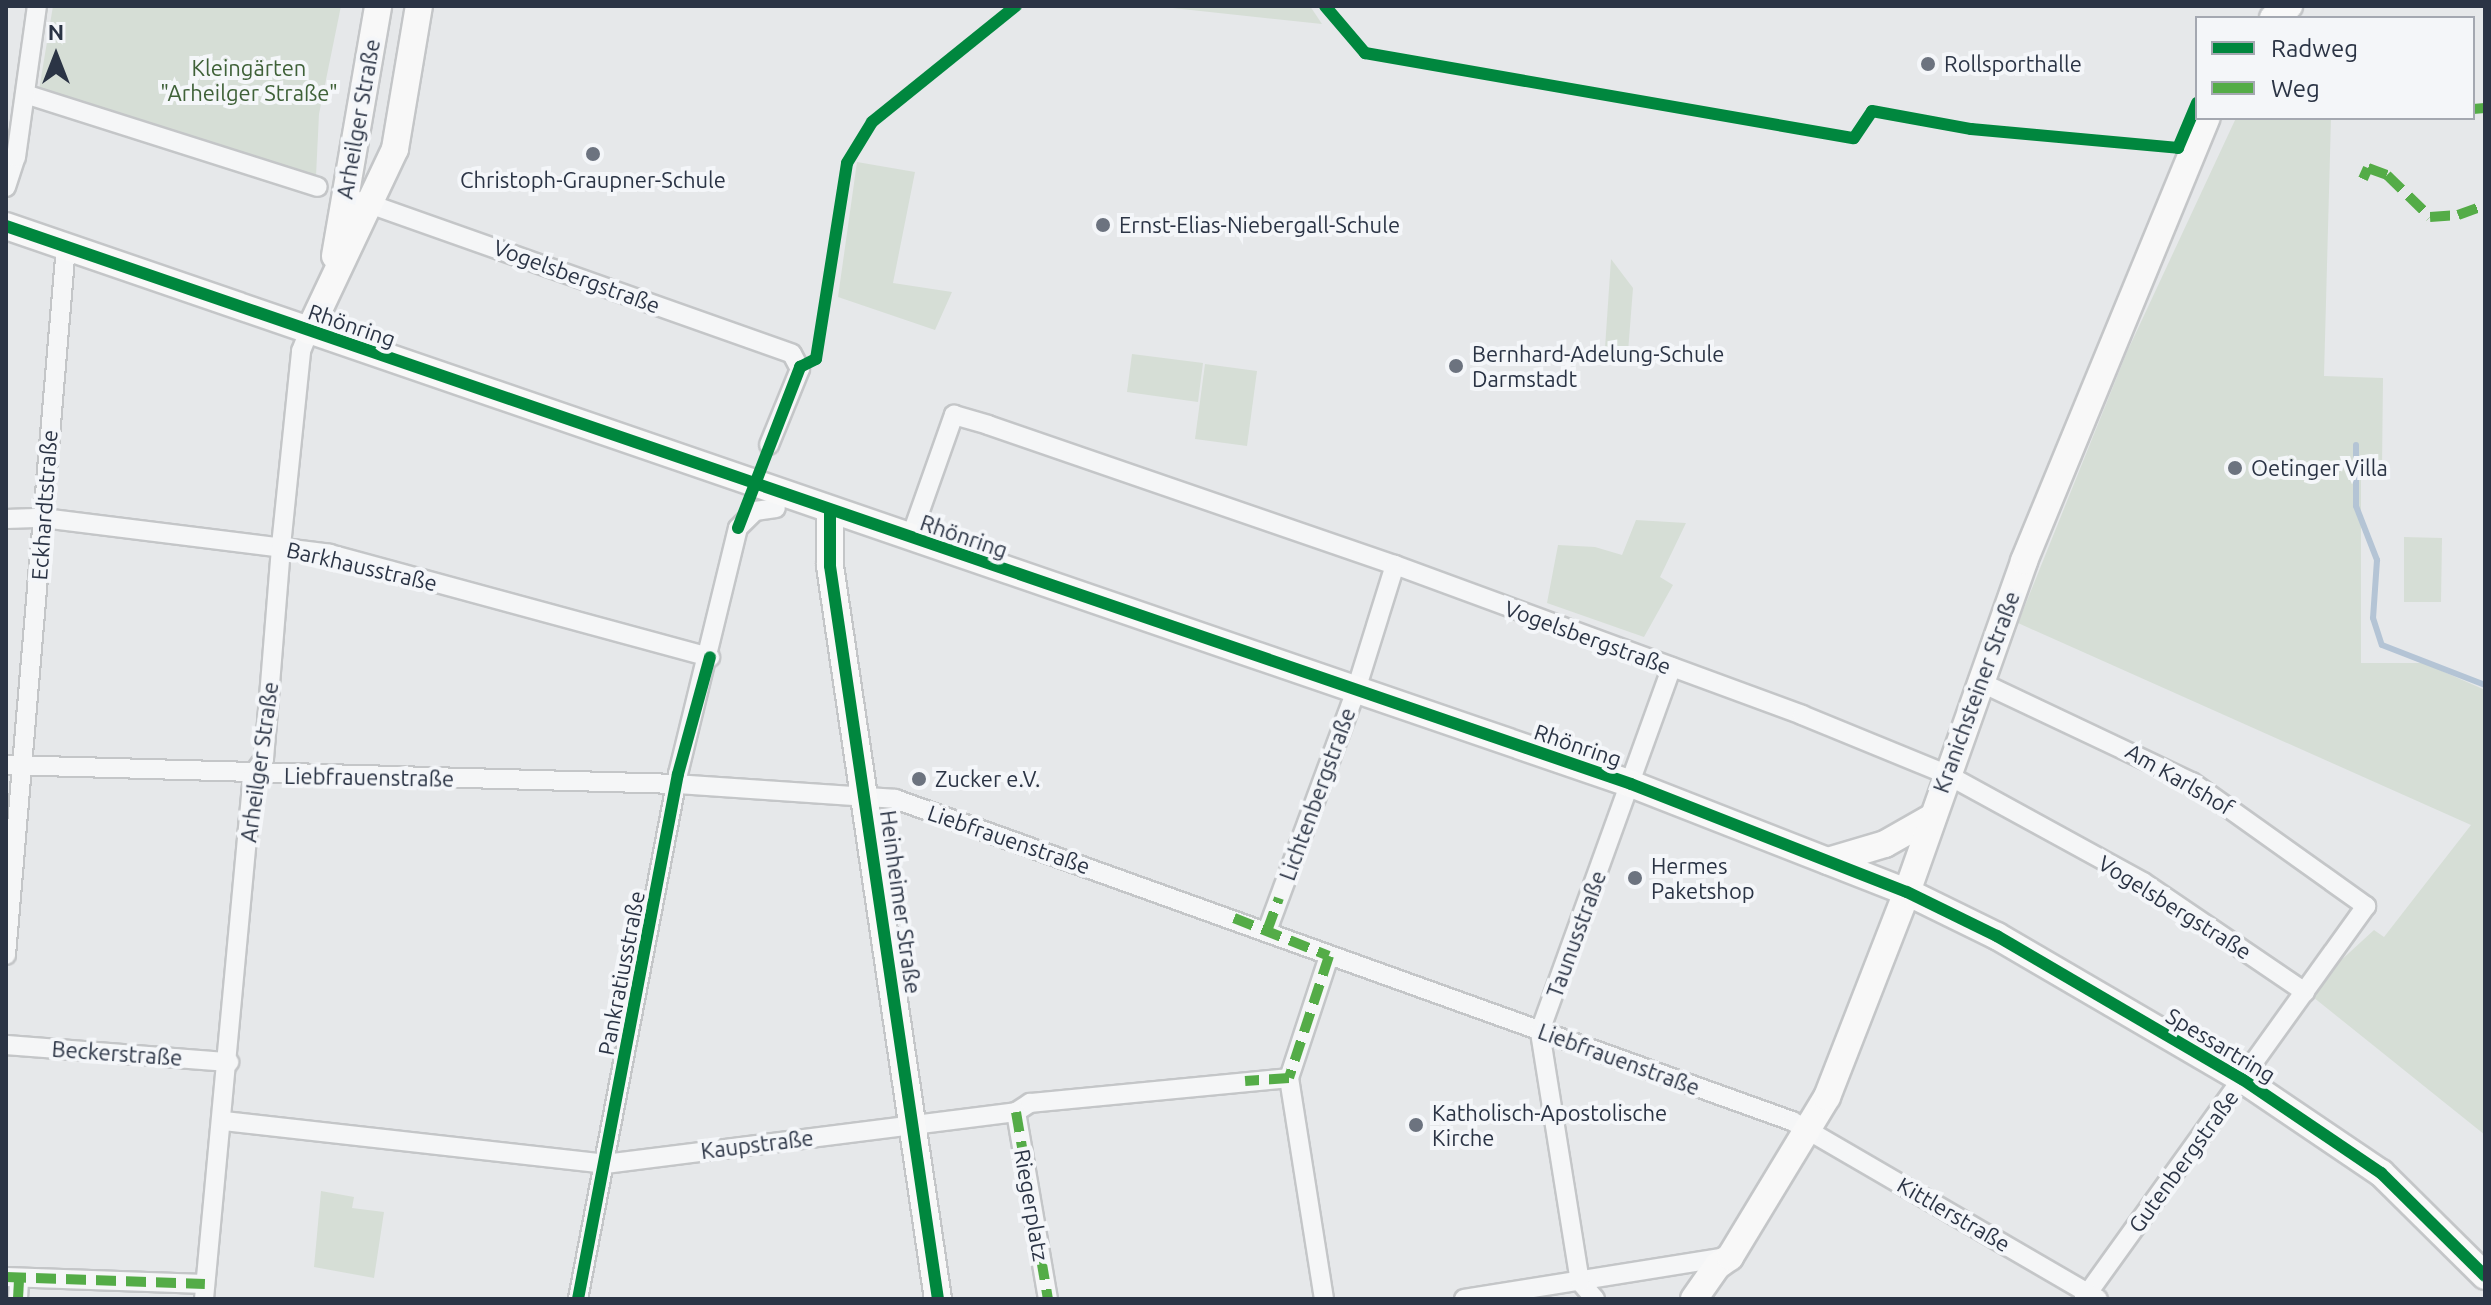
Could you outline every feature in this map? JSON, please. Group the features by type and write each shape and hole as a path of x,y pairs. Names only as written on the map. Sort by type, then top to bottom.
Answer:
{"main road":[{"name":"Arheilger Straße","path":"331,279 378,6"},
{"name":"Arheilger Straße","path":"309,331 395,149 419,6"},
{"name":"Kranichsteiner Straße","path":"1694,1299 1717,1266 1730,1257 1827,1097 1907,892 1978,681 2138,277 2206,120"},
{"name":"Rhönring","path":"6,226 910,539 1631,784 1907,892"},
{"path":"646,448 656,465 804,520 829,553"},
{"name":"Heinheimer Straße","path":"830,511 829,553 938,1299"},
{"path":"1828,861 1885,844 1931,818"},
{"name":"Spessartring","path":"1907,892 1997,936 2242,1079 2381,1173 2485,1276"},
{"name":"Kranichsteiner Straße","path":"1708,1299 1729,1269 1730,1257"}],"street":[{"path":"6,187 25,94 37,6"},
{"path":"25,94 318,187"},
{"name":"Vogelsbergstraße","path":"345,197 792,354 800,367 769,445"},
{"name":"Eckhardtstraße","path":"6,955 14,765 43,518 66,246"},
{"name":"Arheilger Straße","path":"205,1291 224,1121 253,774 264,759 301,351 309,331"},
{"name":"Vogelsbergstraße","path":"910,539 954,415 1395,565 1672,667 1946,774 2143,882 2305,992"},
{"name":"Pankratiusstraße","path":"578,1299 676,784 710,657 738,528 755,511 776,508"},
{"name":"Barkhausstraße","path":"6,519 43,518 330,554 710,657"},
{"name":"Lichtenbergstraße","path":"1267,931 1356,690 1395,565"},
{"name":"Taunusstraße","path":"1580,1282 1540,1031 1672,667"},
{"name":"Am Karlshof","path":"1978,681 2192,782 2366,906"},
{"name":"Liebfrauenstraße","path":"14,765 676,784 865,794 895,799 1809,1128"},
{"name":"Gutenbergstraße","path":"2090,1297 2366,906"},
{"path":"1324,1299 1289,1078 1329,956"},
{"name":"Beckerstraße","path":"6,1045 229,1062"},
{"name":"Kaupstraße","path":"224,1121 605,1164 1016,1112 1030,1103 1289,1078"},
{"name":"Riegerplatz","path":"1016,1112 1048,1299"},
{"name":"Kittlerstraße","path":"1809,1128 2090,1297"},
{"path":"1464,1299 1730,1257"},
{"path":"18,1299 13,1277 205,1291"},
{"path":"1580,1282 1595,1299"}],"green space":[{"name":"Kleingärten \"Arheilger Straße\"","path":"53,6 341,6 319,114 316,176 39,90"},
{"path":"1154,6 1310,6 1322,24"},
{"path":"2235,120 2331,120 2324,376 2383,378 2382,468 2361,468 2361,663 2424,663 2485,690 2485,1135 2313,997 2338,963 2374,930 2384,937 2471,825 2018,623 2127,352"},
{"path":"857,162 915,172 893,283 952,292 935,330 838,297"},
{"path":"1611,259 1633,288 1627,365 1604,363"},
{"path":"1132,354 1203,363 1198,402 1127,392"},
{"path":"1205,364 1257,371 1247,446 1195,439"},
{"path":"1636,520 1686,523 1660,577 1673,585 1644,637 1547,603 1558,545 1595,547 1622,555"},
{"path":"2404,537 2442,538 2441,602 2404,602"},
{"path":"321,1191 354,1197 352,1208 384,1212 374,1278 314,1267"}],"waterway":[{"path":"2356,445 2356,506 2377,560 2373,618 2382,645 2485,685"}],"marked path":[{"path":"2475,109 2485,108"},
{"path":"2363,179 2368,168 2387,175 2430,217 2458,215 2485,205"},
{"path":"1267,931 1279,898"},
{"path":"1234,918 1329,956 1289,1078 1245,1081"},
{"path":"1016,1112 1048,1299"},
{"path":"6,1277 205,1284"},
{"path":"18,1299 19,1278"}],"cycle path":[{"path":"738,528 800,367 816,359 847,163 872,122 1016,6"},
{"path":"1325,6 1365,53 1854,138 1872,111 1971,129 2178,148 2195,108"},
{"path":"6,226 1631,784 1907,892 1997,936 2242,1079 2381,1173 2485,1276"},
{"path":"830,511 830,566 938,1299"},
{"path":"578,1299 678,774 710,657"}],"place":[{"name":"Rollsporthalle","path":"1928,64"},
{"name":"Christoph-Graupner-Schule","path":"593,154"},
{"name":"Ernst-Elias-Niebergall-Schule","path":"1103,225"},
{"name":"Bernhard-Adelung-Schule Darmstadt","path":"1456,366"},
{"name":"Oetinger Villa","path":"2235,468"},
{"name":"Zucker e.V.","path":"919,779"},
{"name":"Hermes Paketshop","path":"1635,878"},
{"name":"Katholisch-Apostolische Kirche","path":"1416,1125"}]}
